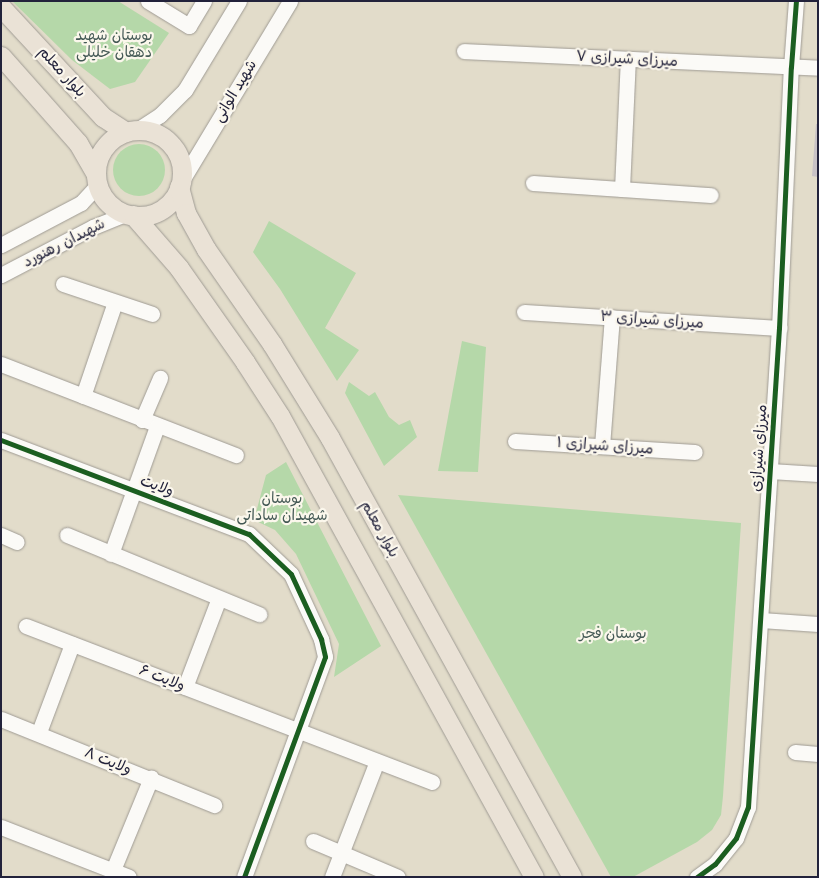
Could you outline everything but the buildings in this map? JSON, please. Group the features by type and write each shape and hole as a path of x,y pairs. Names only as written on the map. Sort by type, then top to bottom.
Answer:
{"main road":[{"name":"بلوار معلم","path":"1,7 103,116 132,131"},
{"path":"1,56 78,142 110,204 130,214 179,268 245,362 280,416 534,877"},
{"path":"97,180 101,153 116,136 132,131 158,134 175,150 182,171 180,185 171,202 162,209 152,213 130,214"},
{"name":"بلوار معلم","path":"180,185 186,213 206,249 272,344 330,438 572,877"}],"street":[{"path":"148,1 189,26 204,1"},
{"path":"132,131 160,115 184,90 239,1"},
{"name":"شهید الوانی","path":"180,185 290,1"},
{"name":"میرزای شیرازی","path":"697,877 715,864 736,838 748,807 779,328 791,67 796,1"},
{"name":"میرزای شیرازی ۷","path":"464,51 818,68"},
{"path":"622,189 628,59"},
{"name":"شهیدان رهنورد","path":"1,244 81,203 97,180"},
{"path":"532,183 711,195"},
{"name":"شهیدان رهنورد","path":"1,275 93,227 130,214"},
{"path":"63,284 152,314"},
{"path":"83,396 116,302"},
{"name":"میرزای شیرازی ۳","path":"524,312 779,328"},
{"path":"602,446 612,317"},
{"path":"1,364 236,455"},
{"path":"142,420 160,378"},
{"path":"111,554 157,426"},
{"name":"ولایت","path":"1,440 249,534 291,574 321,639 325,657 298,730"},
{"name":"میرزای شیرازی ۱","path":"516,441 695,452"},
{"path":"770,471 818,474"},
{"path":"1,535 18,542"},
{"path":"67,535 259,614"},
{"path":"185,687 218,598"},
{"path":"761,620 818,624"},
{"name":"ولایت ۶","path":"26,626 432,782"},
{"path":"39,732 72,644"},
{"name":"ولایت ۸","path":"1,719 39,732 214,805"},
{"path":"244,877 298,730"},
{"path":"795,752 818,754"},
{"path":"332,877 377,761"},
{"path":"113,870 151,778"},
{"path":"1,828 129,877"},
{"path":"313,842 398,877"}],"green space":[{"name":"بوستان شهید دهقان خلیلی","path":"12,1 118,1 169,33 135,82 110,89 72,60"},
{"path":"134,144 144,144 158,151 165,165 165,175 158,189 144,196 134,196 124,192 117,185 113,175 113,165 117,155 124,148"},
{"path":"269,221 356,273 325,328 359,350 337,381 280,289 253,252"},
{"path":"462,341 486,347 478,472 438,471"},
{"path":"349,382 369,396 375,392 389,417 399,425 410,420 417,437 384,466 345,393"},
{"name":"بوستان شهیدان ساداتی","path":"286,462 381,646 334,677 339,644 296,554 275,530 254,520 266,475"},
{"name":"بوستان فجر","path":"398,495 741,523 723,796 721,815 712,830 697,842 633,877 611,877"}],"cycle path":[{"path":"697,877 715,864 736,838 748,807 779,328 791,67 796,1"},
{"path":"1,440 249,534 291,574 321,639 325,657 244,877"}]}
